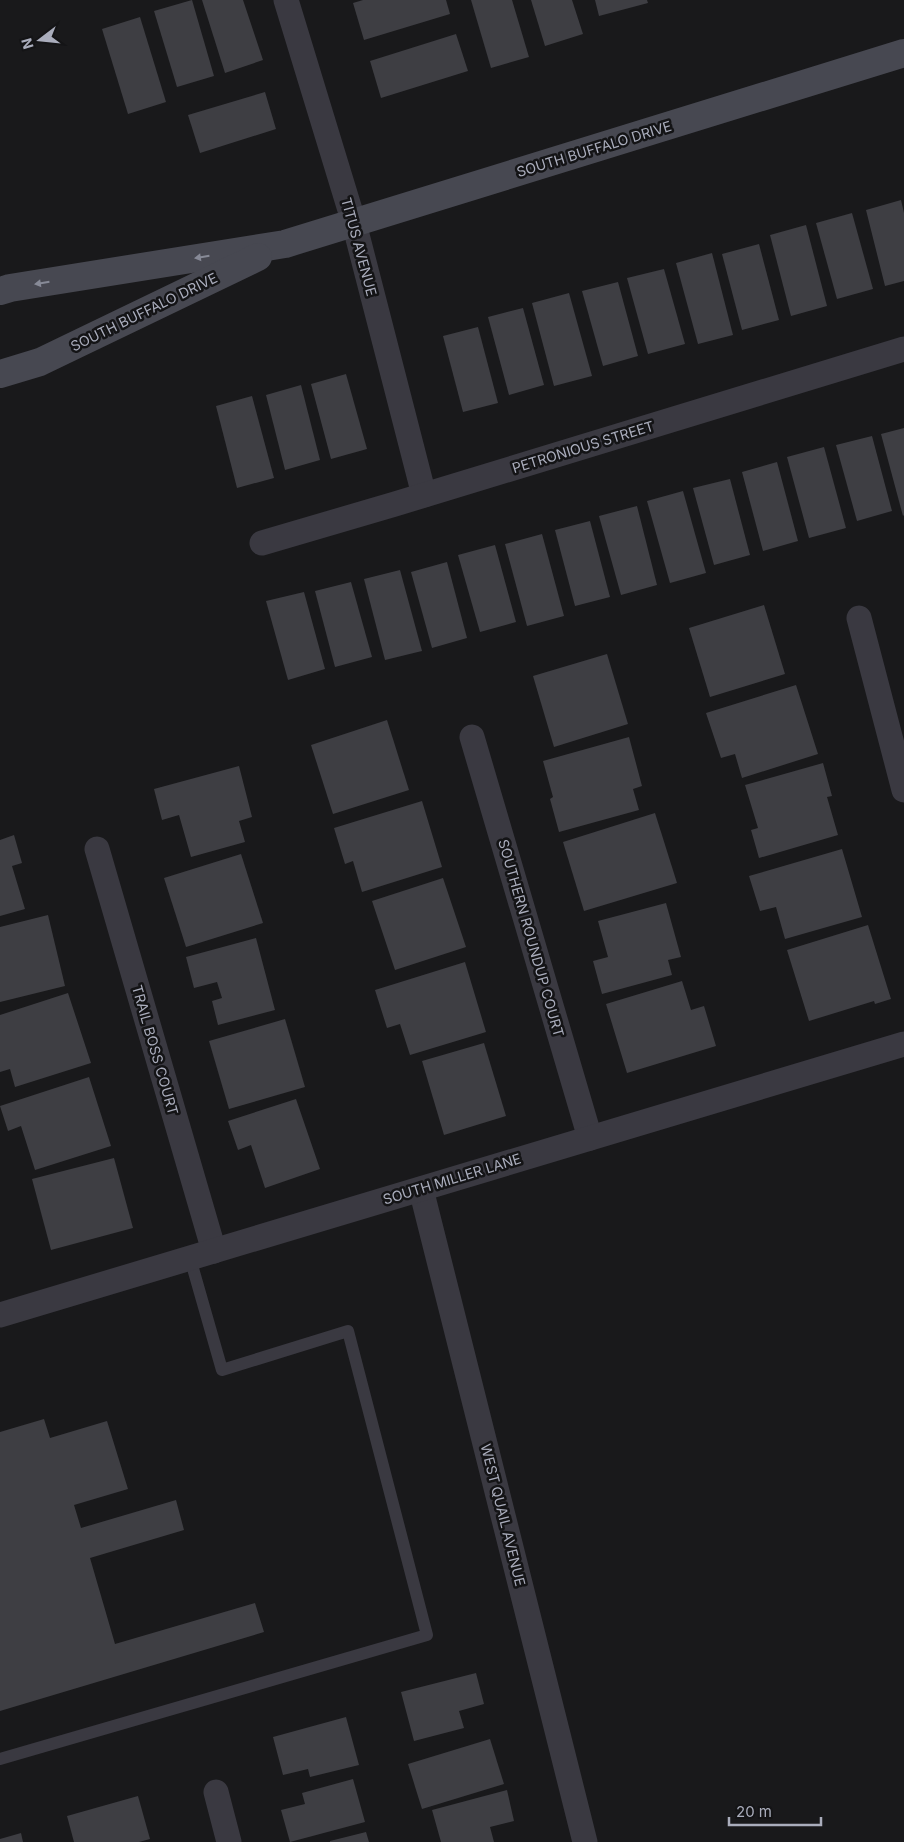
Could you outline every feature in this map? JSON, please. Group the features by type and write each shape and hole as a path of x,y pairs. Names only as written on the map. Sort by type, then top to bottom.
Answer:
{"main road":[{"name":"SOUTH BUFFALO DRIVE","path":"0,291 285,244 904,54"},
{"name":"SOUTH BUFFALO DRIVE","path":"0,374 40,362 285,244"}],"street":[{"name":"TITUS AVENUE","path":"286,0 354,223 424,496"},
{"name":"PETRONIOUS STREET","path":"262,542 424,496 904,349"},
{"path":"859,618 904,790"},
{"name":"SOUTHERN ROUNDUP COURT","path":"472,737 590,1138"},
{"name":"TRAIL BOSS COURT","path":"97,849 214,1250"},
{"name":"SOUTH MILLER LANE","path":"0,1315 904,1044"},
{"name":"WEST QUAIL AVENUE","path":"420,1189 585,1842"},
{"path":"216,1792 229,1842"}],"lane":[{"path":"0,1759 426,1635 348,1331 222,1370 190,1258"}],"building":[{"path":"192,0 214,76 177,87 154,11"},
{"path":"202,0 243,0 263,60 225,73"},
{"path":"363,0 446,0 450,14 364,40 353,3"},
{"path":"471,0 512,0 529,57 491,68"},
{"path":"531,0 572,0 583,34 545,46"},
{"path":"595,0 647,0 648,3 599,16"},
{"path":"140,17 166,102 128,114 102,29"},
{"path":"456,34 468,71 381,98 370,61"},
{"path":"265,92 276,129 200,153 188,115"},
{"path":"901,200 904,213 904,281 885,286 866,210"},
{"path":"852,213 873,289 837,299 816,223"},
{"path":"806,225 827,306 791,316 770,235"},
{"path":"759,244 779,320 742,330 722,254"},
{"path":"712,253 733,335 698,344 676,263"},
{"path":"664,269 685,344 648,354 627,278"},
{"path":"618,282 638,356 603,366 582,291"},
{"path":"569,293 592,376 554,386 532,303"},
{"path":"523,308 544,385 509,395 488,317"},
{"path":"478,327 498,403 463,412 443,336"},
{"path":"346,374 367,449 331,459 311,384"},
{"path":"301,385 320,460 285,470 266,395"},
{"path":"252,396 274,478 237,488 216,406"},
{"path":"904,428 904,515 903,516 881,434"},
{"path":"872,436 892,511 857,521 836,445"},
{"path":"824,447 846,528 809,538 787,457"},
{"path":"777,462 798,541 763,551 742,472"},
{"path":"730,479 750,555 714,565 693,488"},
{"path":"683,491 706,573 670,583 647,501"},
{"path":"637,506 657,585 621,595 599,516"},
{"path":"590,521 610,597 575,606 555,530"},
{"path":"542,534 564,616 527,626 505,544"},
{"path":"495,545 516,622 480,632 458,555"},
{"path":"447,562 467,638 432,648 411,572"},
{"path":"400,570 422,651 385,660 364,579"},
{"path":"351,582 372,657 335,667 315,591"},
{"path":"304,592 325,669 288,680 266,601"},
{"path":"764,605 785,674 710,697 689,628"},
{"path":"607,654 628,724 554,747 533,676"},
{"path":"796,685 818,754 742,778 735,754 721,758 706,713"},
{"path":"387,720 409,790 333,814 311,745"},
{"path":"629,737 642,786 633,789 639,810 559,832 550,799 553,797 543,761"},
{"path":"823,763 832,796 827,797 838,835 759,858 751,830 758,828 745,785"},
{"path":"239,766 252,817 239,821 245,842 191,857 179,815 162,820 154,789"},
{"path":"422,801 442,867 362,892 353,861 345,864 334,828"},
{"path":"655,813 677,883 584,911 563,842"},
{"path":"14,835 22,863 12,866 25,909 0,916 0,840"},
{"path":"842,849 862,917 785,939 776,907 760,911 749,876"},
{"path":"241,854 263,923 186,947 164,878"},
{"path":"443,878 466,947 395,970 372,901"},
{"path":"666,903 681,957 668,960 672,975 602,994 593,961 608,957 598,921"},
{"path":"48,915 65,986 0,1002 0,927"},
{"path":"868,925 891,999 875,1004 874,1001 809,1021 787,950"},
{"path":"256,938 275,1010 218,1025 212,1001 222,998 217,982 194,988 186,957"},
{"path":"465,962 486,1032 410,1055 400,1024 387,1028 375,990"},
{"path":"682,981 691,1010 704,1006 716,1046 627,1073 606,1004"},
{"path":"68,993 91,1063 15,1087 10,1069 0,1072 0,1015"},
{"path":"285,1019 305,1087 229,1109 209,1041"},
{"path":"484,1043 506,1116 444,1135 422,1061"},
{"path":"89,1077 111,1146 35,1170 21,1126 8,1131 0,1106"},
{"path":"296,1099 320,1169 265,1188 251,1145 238,1150 228,1121"},
{"path":"114,1158 133,1228 51,1250 32,1179"},
{"path":"44,1419 50,1438 107,1421 128,1489 74,1505 81,1528 176,1500 184,1530 90,1558 115,1644 255,1603 264,1632 0,1711 0,1432"},
{"path":"476,1673 484,1704 459,1711 464,1728 414,1741 401,1692"},
{"path":"346,1717 359,1765 310,1777 308,1769 283,1775 273,1737"},
{"path":"490,1739 504,1784 422,1809 408,1764"},
{"path":"353,1779 365,1822 290,1842 281,1810 305,1804 302,1793"},
{"path":"507,1790 514,1821 490,1827 494,1842 441,1842 432,1810"},
{"path":"138,1796 150,1839 139,1842 74,1842 67,1816"},
{"path":"366,1832 369,1842 330,1842 330,1841"},
{"path":"21,1833 23,1842 0,1842 0,1839"}]}
